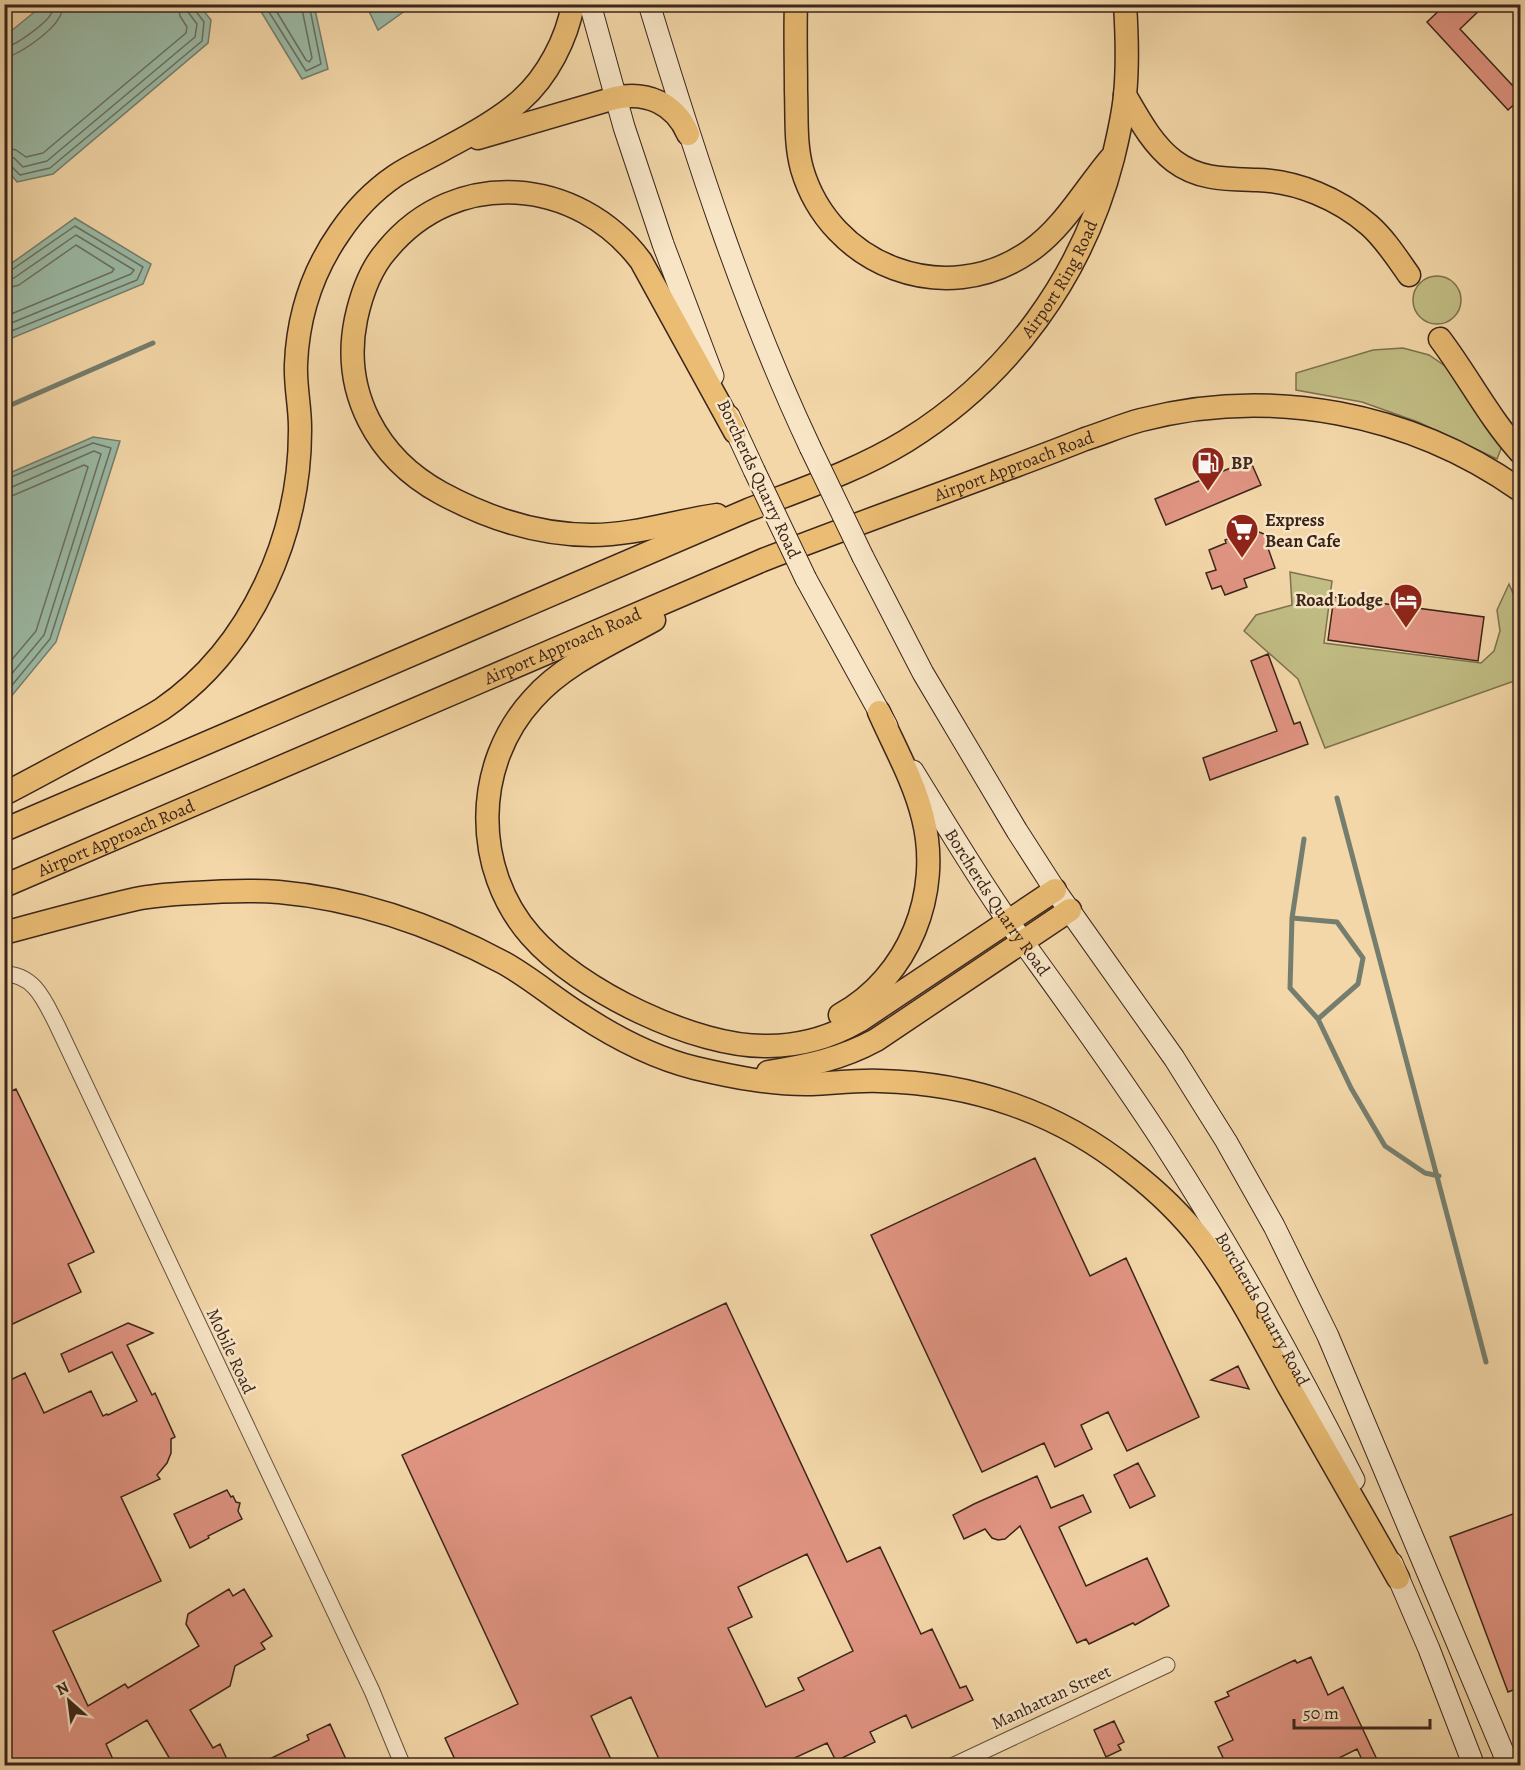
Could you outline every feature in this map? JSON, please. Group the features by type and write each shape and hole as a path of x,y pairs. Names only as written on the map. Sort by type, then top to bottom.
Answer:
{"main road":[{"path":"4,794 150,716 178,696 212,664 254,607 266,586 284,537 297,487 300,431 297,345 304,304 315,274 360,205 410,166 448,147 507,111 527,94 548,67 561,43 573,4"},
{"name":"Borcherds Quarry Road","path":"590,4 615,98 663,244 735,432 806,579 879,712 944,822 1009,921 1130,1091 1231,1252 1333,1439 1429,1649 1474,1766"},
{"path":"649,4 688,134 742,286 785,393 863,557 901,632 957,732 1055,890 1142,1011 1201,1099 1247,1176 1286,1248 1328,1336 1509,1766"},
{"path":"796,4 797,136 800,160 808,188 827,218 853,246 894,270 932,278 958,278 1004,266 1047,238 1113,155"},
{"name":"Airport Ring Road","path":"748,510 852,470 896,447 947,413 993,372 1026,336 1054,296 1081,248 1102,196 1125,95 1127,52 1125,4"},
{"path":"448,147 632,95 657,100 677,115 688,134"},
{"path":"1125,95 1152,139 1175,162 1193,172 1212,178 1277,182 1305,189 1332,200 1370,225 1409,275"},
{"path":"735,432 647,271 630,246 601,222 568,203 541,195 513,192 462,199 444,207 411,227 388,248 372,273 361,298 351,350 353,376 366,414 384,445 397,461 426,484 457,502 482,514 538,530 591,535 637,531 694,518 748,510"},
{"path":"1440,339 1487,410 1521,452"},
{"name":"Airport Approach Road","path":"4,886 763,560 1127,424 1175,413 1224,407 1273,406 1322,411 1370,420 1429,440 1473,460 1521,490"},
{"path":"4,830 748,510"},
{"path":"763,560 578,663 554,679 524,710 508,734 497,760 490,788 487,831 491,859 506,899 530,935 550,955 593,986 643,1013 678,1027 733,1043 752,1046 792,1044 830,1035 859,1021 1055,890"},
{"path":"678,1027 707,1035 737,1038 776,1036 805,1030 833,1020 855,1006 880,984 900,958 918,922 925,897 929,871 928,845 920,806 879,712"},
{"path":"4,933 101,907 160,896 214,891 258,891 316,898 370,909 415,923 458,941 509,966 582,1016 641,1048 673,1062 737,1078 786,1083 886,1081 942,1086 985,1095 1023,1108 1072,1131 1101,1148 1169,1203 1203,1242 1221,1268 1398,1578"},
{"path":"716,1072 768,1072 814,1064 850,1053 884,1036 1070,910"}],"street":[{"name":"Mobile Road","path":"4,974 16,974 36,988 57,1025 372,1691 403,1766"},
{"name":"Manhattan Street","path":"952,1766 984,1759 1167,1665"}],"shaded area":[{"path":"1437,276 1454,283 1461,300 1454,317 1437,324 1420,317 1413,300 1420,283"},
{"path":"1403,348 1429,355 1448,368 1502,446 1497,459 1418,422 1362,402 1296,390 1296,373 1373,350"},
{"path":"1290,572 1332,581 1324,643 1481,663 1494,651 1500,631 1497,610 1509,584 1520,609 1520,679 1325,748 1298,679 1244,631 1256,615 1292,605"}],"water":[{"path":"43,5 199,5 211,20 208,43 53,174 17,182 5,167 5,36"},
{"path":"257,5 314,5 328,69 302,79"},
{"path":"366,5 413,5 378,30"},
{"path":"75,218 151,264 143,284 5,341 5,268"},
{"path":"93,437 120,441 56,642 5,704 5,475"}],"building":[{"path":"1446,4 1486,4 1460,29 1513,86 1521,80 1521,98 1508,110 1427,22"},
{"name":"BP","path":"1250,460 1261,485 1166,525 1155,499"},
{"name":"Express Bean Cafe","path":"1254,530 1269,536 1272,546 1268,548 1275,568 1244,579 1247,587 1225,595 1221,586 1212,589 1206,573 1216,570 1209,550 1226,543 1225,540"},
{"name":"Road Lodge","path":"1334,597 1484,617 1478,661 1328,640"},
{"path":"1268,654 1294,724 1300,722 1308,744 1210,780 1203,758 1277,731 1251,661"},
{"path":"16,1089 94,1252 68,1264 81,1292 4,1328 4,1094"},
{"path":"1035,1158 1090,1276 1126,1258 1199,1417 1127,1451 1108,1412 1081,1425 1092,1449 1055,1467 1044,1443 982,1472 871,1235"},
{"path":"726,1303 847,1562 880,1547 921,1634 932,1629 960,1688 966,1686 973,1700 912,1728 906,1715 870,1732 875,1742 836,1761 827,1743 790,1760 793,1766 662,1766 631,1697 591,1716 614,1766 458,1766 445,1738 518,1704 402,1455","holes":["807,1554 853,1651 798,1678 804,1690 766,1707 728,1628 752,1617 738,1587"]},
{"path":"128,1323 153,1333 127,1345 152,1395 155,1393 175,1437 171,1439 171,1453 167,1463 157,1475 160,1479 121,1497 161,1581 53,1631 88,1706 125,1684 128,1688 199,1646 186,1624 188,1614 229,1589 233,1596 244,1589 272,1636 261,1643 265,1649 235,1666 230,1686 190,1710 213,1748 220,1744 230,1766 174,1766 147,1720 106,1744 116,1766 4,1766 4,1383 25,1373 44,1413 91,1391 103,1416 137,1401 112,1352 69,1372 61,1354"},
{"path":"1238,1366 1249,1389 1211,1380"},
{"path":"1138,1463 1155,1496 1130,1508 1114,1475"},
{"path":"1037,1476 1051,1508 1083,1495 1091,1512 1059,1527 1086,1586 1147,1558 1169,1606 1135,1625 1133,1623 1089,1644 1086,1639 1077,1643 1020,1526 1005,1539 992,1538 985,1529 964,1539 953,1515"},
{"path":"227,1490 236,1502 240,1503 238,1511 242,1519 190,1548 174,1514"},
{"path":"1521,1511 1521,1687 1508,1692 1450,1537"},
{"path":"1311,1657 1328,1695 1343,1687 1380,1766 1365,1766 1357,1749 1323,1766 1227,1766 1218,1747 1233,1740 1215,1702 1229,1696 1227,1692 1295,1660 1297,1663"},
{"path":"1114,1721 1124,1742 1118,1745 1121,1750 1106,1757 1094,1730"},
{"path":"330,1724 349,1766 255,1766 309,1740 307,1735"}],"waterway":[{"path":"4,408 153,343"},
{"path":"1337,798 1486,1362"},
{"path":"1304,839 1292,918 1290,988 1318,1019"},
{"path":"1292,918 1337,922 1363,958 1358,984 1318,1019 1351,1088 1385,1146 1425,1173 1439,1176"}],"place":[{"name":"BP","path":"1208,492"},
{"name":"Express Bean Cafe","path":"1242,559"},
{"name":"Road Lodge","path":"1406,629"}]}
